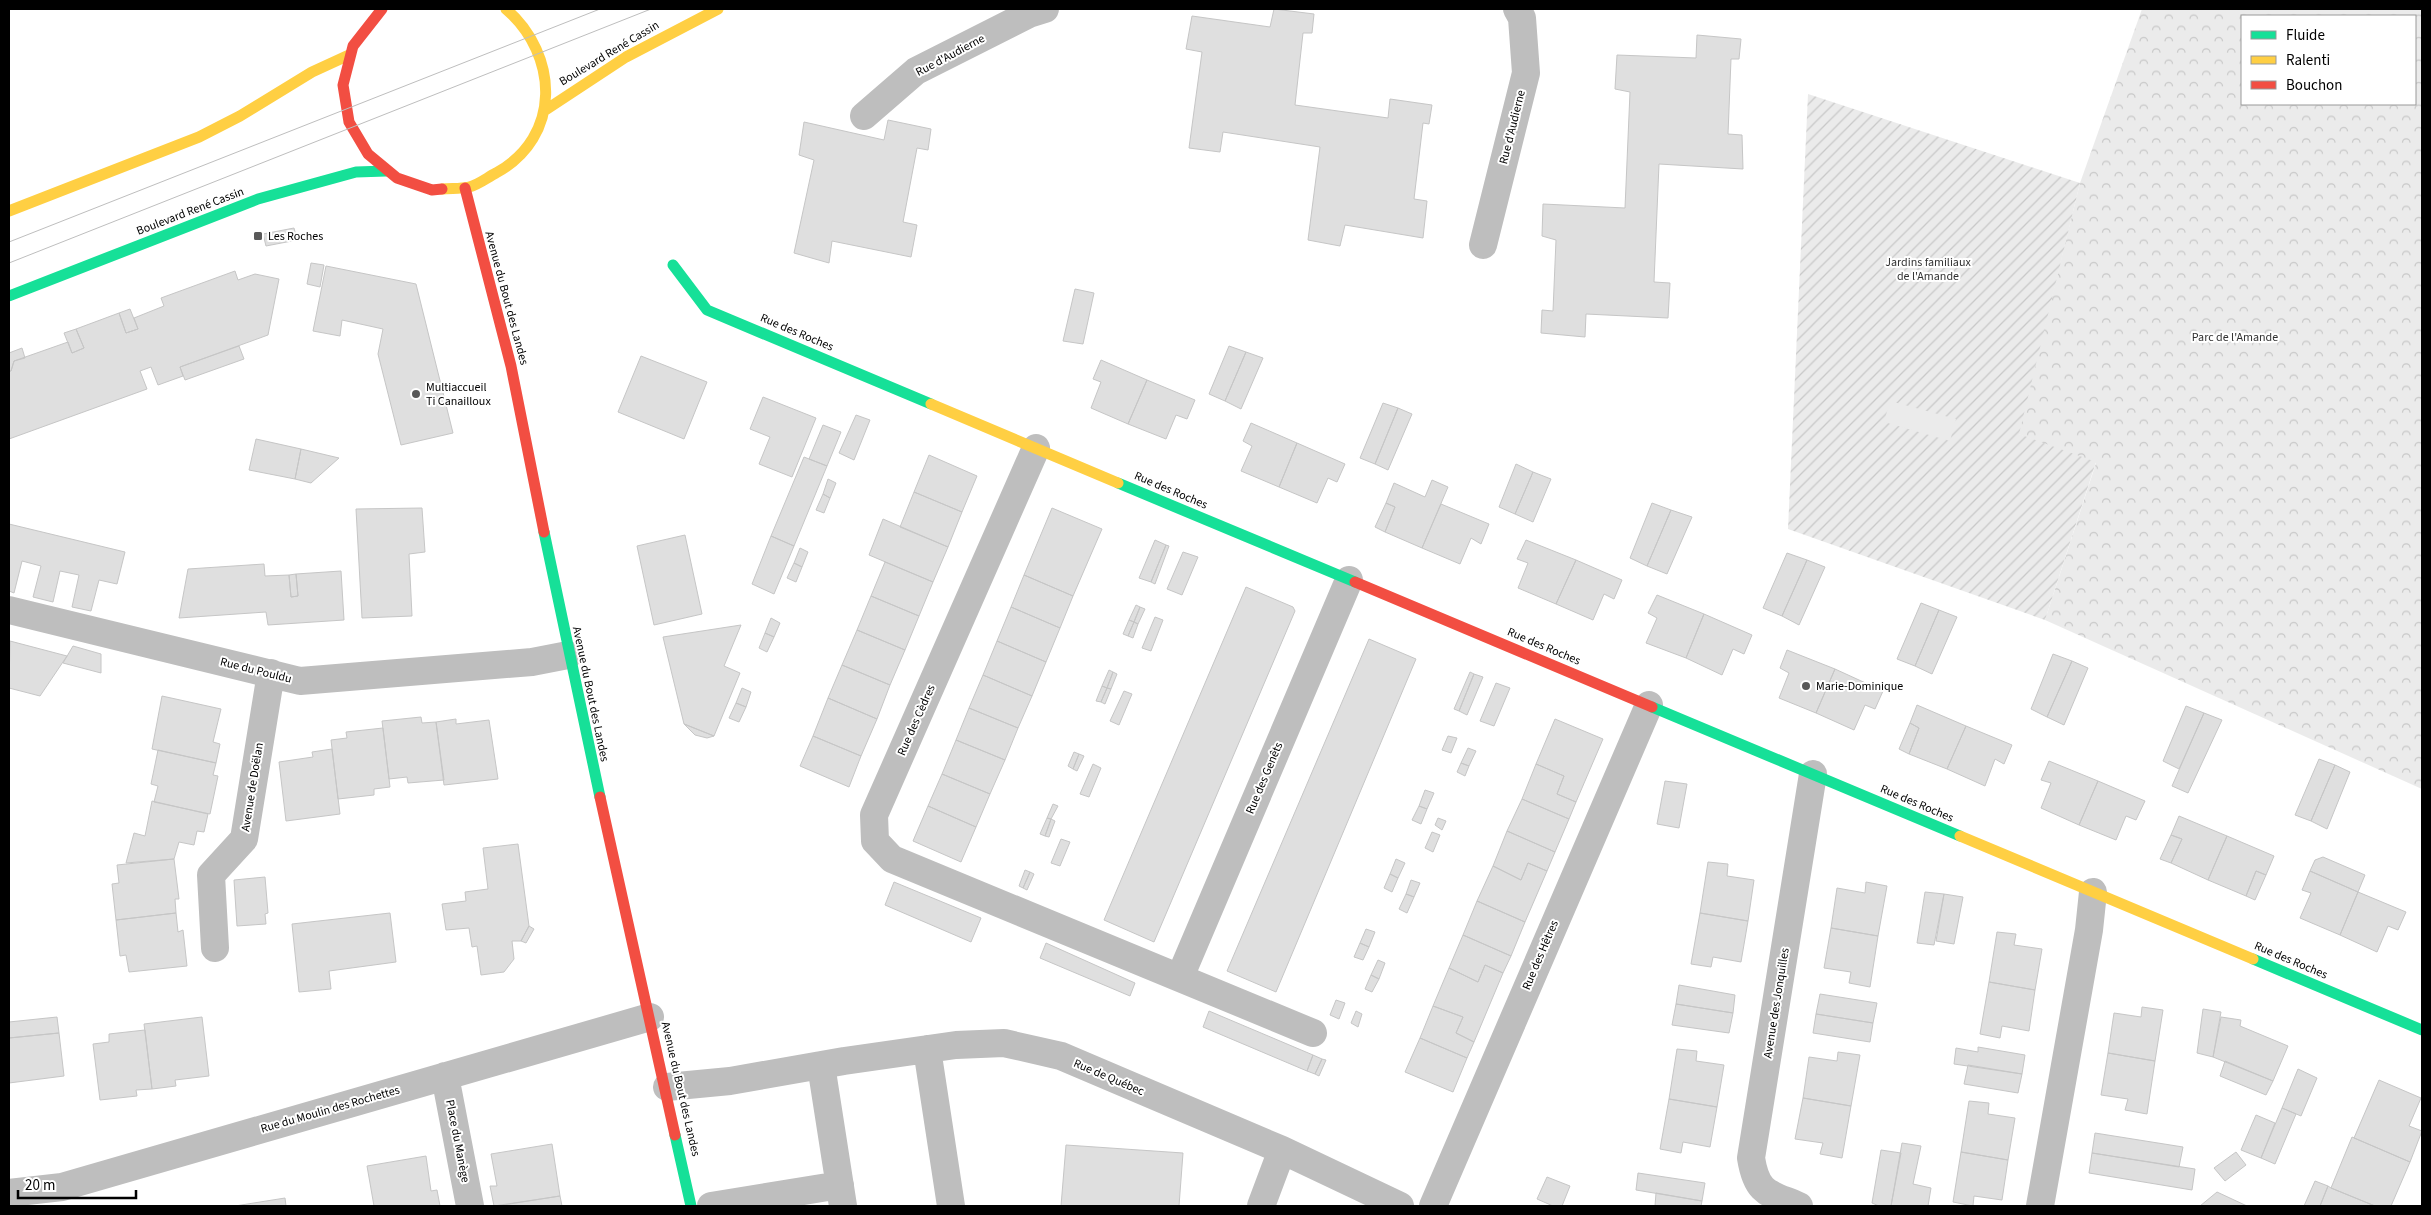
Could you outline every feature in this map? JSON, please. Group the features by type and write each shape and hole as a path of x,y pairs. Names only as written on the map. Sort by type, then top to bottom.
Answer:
{"street":[{"path":"382,9 368,22 349,55 343,82 348,118 365,152 386,171 416,186 432,189 465,188 501,174 528,147 538,130 544,111 546,82 539,53 522,23 506,9"},
{"name":"Boulevard René Cassin","path":"544,111 626,57 718,9"},
{"name":"Rue d'Audierne","path":"864,116 916,71 1029,14 1045,9"},
{"name":"Rue d'Audierne","path":"1483,245 1526,73 1522,18 1517,9"},
{"path":"9,211 199,138 240,116 312,72 349,55"},
{"name":"Boulevard René Cassin","path":"9,296 258,199 356,172 386,171"},
{"name":"Avenue du Bout des Landes","path":"465,188 511,366 568,655 691,1206"},
{"name":"Rue des Roches","path":"673,264 707,310 2422,1030"},
{"name":"Rue des Cèdres","path":"1036,448 874,815 875,841 892,860 1180,977"},
{"name":"Rue des Genêts","path":"1180,977 1349,580"},
{"name":"Rue du Pouldu","path":"9,610 300,681 532,662 568,655"},
{"name":"Avenue de Doëlan","path":"215,948 211,875 244,838 271,673"},
{"name":"Rue des Hêtres","path":"1433,1206 1649,705"},
{"name":"Avenue des Jonquilles","path":"1800,1206 1762,1190 1753,1173 1751,1158 1813,774"},
{"path":"2040,1206 2089,930 2093,892"},
{"path":"1180,977 1313,1033"},
{"name":"Rue du Moulin des Rochettes","path":"9,1193 62,1187 650,1017"},
{"name":"Rue de Québec","path":"666,1088 730,1081 956,1045 1004,1043 1061,1056 1282,1150 1400,1206"},
{"path":"928,1049 951,1206"},
{"path":"711,1206 841,1196 821,1065"},
{"name":"Place du Manège","path":"445,1076 470,1206"},
{"path":"1261,1206 1282,1150"}],"green space":[{"name":"Parc de l'Amande","path":"2142,9 2422,9 2422,789 2045,620 2096,463 2018,434 2080,183"},
{"name":"Jardins familiaux de l'Amande","path":"1808,94 2080,183 2019,434 2096,462 2045,620 1788,529"},
{"path":"1890,401 1956,419 1950,441 1884,422"}],"building":[{"path":"1274,9 1314,14 1312,33 1303,33 1295,105 1388,118 1390,99 1432,105 1429,124 1423,123 1414,199 1427,201 1423,238 1345,225 1340,246 1308,240 1320,147 1223,132 1220,152 1189,148 1202,52 1186,49 1192,16 1270,27"},
{"path":"1697,35 1741,39 1739,59 1731,59 1728,134 1742,135 1743,169 1659,164 1654,282 1670,283 1668,318 1586,314 1585,337 1541,333 1542,310 1553,311 1556,240 1542,236 1543,204 1625,208 1630,92 1615,89 1617,55 1696,58"},
{"path":"888,120 931,129 928,150 917,148 903,222 917,225 911,257 832,241 829,263 794,253 814,160 799,155 804,122 884,140"},
{"path":"294,228 297,240 266,246 263,234"},
{"path":"311,263 324,265 320,287 307,284"},
{"name":"Multiaccueil Ti Canailloux","path":"326,266 416,284 453,433 401,445 378,354 383,329 342,320 340,336 313,331"},
{"path":"235,271 238,280 255,274 279,279 268,335 180,367 183,376 158,385 151,367 140,371 147,389 9,439 9,371 11,371 14,361 68,342 72,353 84,348 76,329 119,313 126,333 138,329 134,318 164,306 161,298"},
{"path":"1075,289 1094,293 1083,344 1063,341"},
{"path":"130,309 138,329 126,333 119,313"},
{"path":"76,329 84,348 72,353 64,333"},
{"path":"239,346 244,359 185,380 180,367"},
{"path":"1229,346 1246,352 1225,401 1209,394"},
{"path":"22,348 25,358 14,361 11,371 9,371 9,353"},
{"path":"1246,352 1263,358 1241,409 1225,401"},
{"path":"641,356 707,382 684,439 618,412"},
{"path":"1101,360 1147,380 1128,424 1091,408 1101,382 1093,379"},
{"path":"1147,380 1195,400 1187,419 1176,415 1166,439 1128,424"},
{"path":"763,397 816,418 792,477 759,464 770,437 750,429"},
{"path":"1383,403 1398,408 1375,464 1360,458"},
{"path":"1398,408 1412,414 1388,470 1375,464"},
{"path":"856,415 870,420 854,460 839,453"},
{"path":"1251,423 1297,443 1279,487 1241,471 1252,446 1243,441"},
{"path":"823,425 841,432 827,466 809,459"},
{"path":"256,439 301,449 295,479 249,470"},
{"path":"1297,443 1345,464 1337,482 1328,478 1317,503 1279,487"},
{"path":"301,449 339,458 311,483 295,479"},
{"path":"929,455 977,476 962,512 914,492"},
{"path":"804,457 827,466 794,546 771,536"},
{"path":"1516,464 1533,472 1515,514 1499,507"},
{"path":"1533,472 1551,479 1533,522 1515,514"},
{"path":"828,479 836,483 830,498 823,494"},
{"path":"1432,480 1448,487 1422,548 1385,532 1395,507 1386,503 1394,483 1425,497"},
{"path":"914,492 962,512 948,547 900,527"},
{"path":"823,494 830,498 824,513 816,510"},
{"path":"1386,503 1395,507 1385,532 1375,527"},
{"path":"1652,503 1671,510 1647,566 1630,558"},
{"path":"1441,504 1489,524 1481,544 1471,538 1460,564 1422,548"},
{"path":"422,508 425,552 409,554 412,616 362,618 356,509"},
{"path":"1052,508 1102,529 1073,596 1024,575"},
{"path":"1671,510 1692,517 1667,574 1647,566"},
{"path":"883,519 948,547 933,582 869,555"},
{"path":"9,524 125,552 117,584 99,580 91,611 72,607 79,575 60,571 53,602 33,597 41,566 22,561 14,593 9,591"},
{"path":"685,535 702,614 654,625 637,546"},
{"path":"771,536 794,546 774,594 752,584"},
{"path":"1155,540 1166,545 1151,582 1139,578"},
{"path":"1526,540 1576,560 1556,604 1518,588 1528,563 1517,559"},
{"path":"1166,545 1169,546 1155,584 1151,582"},
{"path":"800,548 808,552 802,567 794,563"},
{"path":"1183,552 1198,557 1182,595 1167,589"},
{"path":"1787,553 1807,560 1782,616 1763,608"},
{"path":"1576,560 1622,580 1614,599 1604,594 1593,620 1556,604"},
{"path":"1807,560 1825,567 1799,625 1782,616"},
{"path":"885,562 933,582 919,616 871,596"},
{"path":"794,563 802,567 796,582 787,578"},
{"path":"264,564 265,576 289,575 291,597 298,596 296,574 341,571 344,620 268,625 266,612 179,618 188,569"},
{"path":"296,574 298,596 291,597 289,575"},
{"path":"1024,575 1073,596 1060,628 1011,607"},
{"path":"1246,587 1293,607 1295,611 1154,942 1104,920"},
{"path":"1657,595 1704,614 1686,658 1646,643 1657,618 1648,613"},
{"path":"871,596 919,616 905,650 857,630"},
{"path":"1921,603 1939,610 1915,666 1897,659"},
{"path":"1136,605 1140,607 1134,622 1129,620"},
{"path":"1011,607 1060,628 1046,662 997,641"},
{"path":"1140,607 1145,609 1138,624 1134,622"},
{"path":"1939,610 1957,617 1932,674 1915,666"},
{"path":"1704,614 1752,635 1744,654 1733,649 1722,675 1686,658"},
{"path":"1155,617 1163,620 1151,651 1142,648"},
{"path":"771,618 780,623 774,637 765,633"},
{"path":"1129,620 1134,622 1128,636 1123,634"},
{"path":"1134,622 1138,624 1133,638 1128,636"},
{"path":"741,625 724,666 740,673 714,736 684,724 663,637"},
{"path":"857,630 905,650 890,685 842,665"},
{"path":"765,633 774,637 767,652 759,648"},
{"path":"1369,639 1416,659 1276,992 1227,971"},
{"path":"10,641 67,656 40,696 9,688"},
{"path":"997,641 1046,662 1032,696 983,675"},
{"path":"73,646 101,654 101,673 63,663"},
{"name":"Marie-Dominique","path":"1787,650 1835,669 1816,713 1779,698 1789,673 1780,668"},
{"path":"2053,654 2072,661 2047,717 2031,709"},
{"path":"2072,661 2088,668 2064,725 2047,717"},
{"path":"842,665 890,685 877,719 828,698"},
{"path":"1835,669 1883,691 1875,709 1865,705 1854,730 1816,713"},
{"path":"1109,670 1113,672 1107,688 1102,686"},
{"path":"1113,672 1117,674 1111,689 1107,688"},
{"path":"1470,672 1474,674 1459,711 1454,709"},
{"path":"1474,674 1483,677 1467,715 1459,711"},
{"path":"983,675 1032,696 1018,728 969,708"},
{"path":"1496,683 1510,688 1494,726 1480,721"},
{"path":"1102,686 1107,688 1101,702 1096,701"},
{"path":"742,688 751,692 746,707 736,703"},
{"path":"1107,688 1111,689 1105,704 1101,702"},
{"path":"1124,691 1132,694 1119,725 1110,721"},
{"path":"162,696 221,709 213,742 220,744 216,763 152,749"},
{"path":"828,698 877,719 861,756 813,736"},
{"path":"736,703 746,707 739,722 729,718"},
{"path":"1917,705 1966,726 1947,769 1909,754 1919,728 1910,723"},
{"path":"2186,706 2204,713 2179,769 2163,761"},
{"path":"969,708 1018,728 1005,760 956,740"},
{"path":"2204,713 2222,720 2188,793 2172,786"},
{"path":"421,717 422,723 436,722 444,780 408,783 407,777 389,779 382,721"},
{"path":"456,719 456,724 489,720 498,779 444,785 436,722"},
{"path":"1555,719 1603,739 1576,802 1557,794 1564,776 1536,764"},
{"path":"1910,723 1919,728 1909,754 1899,749"},
{"path":"684,724 714,736 707,738 695,735"},
{"path":"1966,726 2012,745 2004,764 1995,759 1985,786 1947,769"},
{"path":"383,728 390,787 374,789 374,795 338,799 331,740 347,738 346,732"},
{"path":"813,736 861,756 849,787 800,766"},
{"path":"1448,736 1457,738 1451,753 1442,750"},
{"path":"956,740 1005,760 990,794 942,774"},
{"path":"1468,748 1476,751 1469,766 1461,763"},
{"path":"332,749 340,814 286,821 279,762 313,757 312,752"},
{"path":"158,750 216,763 213,775 218,776 210,814 154,802 158,786 151,784"},
{"path":"1074,752 1079,754 1073,769 1068,766"},
{"path":"1079,754 1084,756 1077,771 1073,769"},
{"path":"2319,759 2335,765 2311,821 2295,815"},
{"path":"2049,761 2098,781 2079,825 2041,808 2051,783 2041,780"},
{"path":"1461,763 1469,766 1465,776 1457,772"},
{"path":"1093,764 1101,768 1089,797 1080,794"},
{"path":"1536,764 1564,776 1557,794 1576,802 1569,819 1522,799"},
{"path":"2335,765 2350,772 2327,829 2311,821"},
{"path":"942,774 990,794 976,827 928,806"},
{"path":"1665,781 1687,784 1679,828 1657,824"},
{"path":"2098,781 2145,801 2136,820 2126,816 2116,840 2079,825"},
{"path":"1425,790 1434,793 1427,809 1419,806"},
{"path":"1522,799 1569,819 1555,852 1507,831"},
{"path":"152,801 208,814 204,832 197,831 194,845 179,842 174,859 126,863 134,833 145,836"},
{"path":"1053,804 1058,806 1051,819 1047,818"},
{"path":"928,806 976,827 961,862 913,841"},
{"path":"1419,806 1427,809 1421,824 1412,820"},
{"path":"2179,816 2227,836 2208,880 2171,863 2182,839 2171,835"},
{"path":"1047,818 1051,819 1045,836 1040,834"},
{"path":"1438,818 1446,821 1442,830 1435,825"},
{"path":"1051,819 1055,821 1049,837 1045,836"},
{"path":"1507,831 1555,852 1547,871 1528,863 1521,880 1493,866"},
{"path":"1432,832 1440,835 1433,852 1425,848"},
{"path":"2171,835 2182,839 2171,863 2160,859"},
{"path":"2227,836 2274,856 2266,875 2256,871 2246,896 2208,880"},
{"path":"1061,839 1070,842 1060,866 1051,863"},
{"path":"518,844 529,926 521,941 512,941 514,959 504,972 481,975 477,946 472,947 469,928 446,930 442,904 466,901 465,892 488,889 483,848"},
{"path":"2323,857 2365,875 2358,892 2310,871 2315,860"},
{"path":"174,859 179,899 175,899 176,913 116,920 112,884 119,883 117,865"},
{"path":"1396,859 1405,863 1398,878 1390,874"},
{"path":"1708,862 1728,864 1727,876 1754,880 1748,921 1700,913"},
{"path":"1528,863 1547,871 1525,922 1477,901 1493,866 1521,880"},
{"path":"1025,870 1030,872 1023,888 1019,886"},
{"path":"2256,871 2266,875 2255,900 2246,896"},
{"path":"2310,871 2358,892 2340,935 2300,918 2311,893 2302,890"},
{"path":"1030,872 1034,874 1027,890 1023,888"},
{"path":"1390,874 1398,878 1392,892 1384,888"},
{"path":"265,877 268,913 265,914 266,924 237,926 234,880"},
{"path":"1411,880 1420,883 1414,897 1406,894"},
{"path":"894,882 981,918 971,942 885,905"},
{"path":"1866,882 1887,886 1878,936 1831,928 1837,888 1865,893"},
{"path":"1925,892 1944,894 1934,945 1917,943"},
{"path":"2358,892 2406,912 2398,930 2388,926 2377,952 2340,935"},
{"path":"1406,894 1414,897 1407,913 1399,909"},
{"path":"1944,894 1963,897 1954,944 1936,941"},
{"path":"1477,901 1525,922 1511,956 1463,935"},
{"path":"176,913 178,932 183,930 187,966 129,972 126,955 120,956 116,920"},
{"path":"390,913 396,962 329,971 331,989 299,992 292,924"},
{"path":"1700,913 1748,921 1741,962 1713,957 1711,967 1691,964"},
{"path":"529,926 534,929 526,943 521,941"},
{"path":"1831,928 1878,936 1870,987 1849,983 1851,972 1824,968"},
{"path":"1366,929 1375,932 1369,947 1360,943"},
{"path":"1997,932 2016,934 2014,945 2042,949 2035,990 1989,982"},
{"path":"1463,935 1511,956 1503,973 1485,965 1478,982 1449,968"},
{"path":"1046,943 1135,983 1130,996 1040,958"},
{"path":"1360,943 1369,947 1363,960 1354,957"},
{"path":"1378,960 1385,963 1379,979 1371,975"},
{"path":"1485,965 1503,973 1474,1042 1456,1033 1463,1017 1433,1006 1449,968 1478,982"},
{"path":"1371,975 1379,979 1372,992 1365,989"},
{"path":"1989,982 2035,990 2029,1031 2002,1026 2000,1038 1980,1034"},
{"path":"1679,985 1735,995 1733,1013 1676,1004"},
{"path":"1820,994 1877,1003 1873,1023 1816,1014"},
{"path":"1336,1000 1345,1003 1339,1019 1330,1015"},
{"path":"1676,1004 1733,1013 1729,1033 1672,1025"},
{"path":"1433,1006 1463,1017 1456,1033 1474,1042 1467,1058 1420,1038"},
{"path":"2142,1007 2163,1010 2155,1061 2108,1053 2114,1013 2141,1017"},
{"path":"2203,1009 2221,1012 2213,1057 2197,1053"},
{"path":"1209,1011 1313,1055 1307,1071 1203,1027"},
{"path":"1356,1011 1362,1014 1358,1027 1351,1023"},
{"path":"1816,1014 1873,1023 1870,1042 1813,1033"},
{"path":"57,1017 59,1033 9,1038 9,1022"},
{"path":"202,1017 209,1076 175,1080 176,1086 152,1089 144,1024"},
{"path":"2221,1017 2241,1020 2240,1026 2288,1046 2273,1081 2213,1057"},
{"path":"145,1030 152,1089 136,1090 137,1096 100,1100 93,1044 109,1042 109,1034"},
{"path":"59,1033 64,1076 9,1083 9,1038"},
{"path":"1420,1038 1467,1058 1453,1092 1405,1072"},
{"path":"1978,1047 2025,1055 2022,1074 1954,1064 1956,1048 1978,1052"},
{"path":"1677,1049 1697,1051 1696,1061 1724,1065 1717,1107 1669,1099"},
{"path":"1838,1052 1860,1055 1851,1106 1803,1098 1809,1057 1837,1061"},
{"path":"2108,1053 2155,1061 2147,1114 2125,1110 2128,1099 2101,1095"},
{"path":"1313,1055 1322,1059 1315,1074 1307,1071"},
{"path":"1322,1059 1326,1060 1319,1076 1315,1074"},
{"path":"2225,1061 2273,1081 2266,1095 2220,1076"},
{"path":"1968,1065 2022,1074 2018,1093 1964,1084"},
{"path":"2298,1069 2317,1078 2301,1116 2282,1108"},
{"path":"2379,1080 2421,1098 2409,1126 2422,1131 2410,1162 2354,1138"},
{"path":"1803,1098 1851,1106 1842,1158 1820,1154 1823,1143 1795,1139"},
{"path":"1669,1099 1717,1107 1710,1147 1683,1142 1681,1153 1660,1149"},
{"path":"1969,1101 1989,1103 1988,1114 2015,1118 2008,1160 1961,1152"},
{"path":"2282,1108 2296,1114 2275,1164 2261,1158"},
{"path":"2256,1115 2275,1123 2261,1158 2241,1150"},
{"path":"2095,1133 2183,1147 2179,1167 2092,1153"},
{"path":"2352,1137 2410,1162 2391,1206 2375,1206 2331,1188"},
{"path":"1902,1143 1921,1146 1913,1184 1931,1188 1928,1206 1891,1206"},
{"path":"552,1144 560,1196 494,1206 490,1186 497,1186 491,1154"},
{"path":"1066,1145 1183,1153 1179,1206 1061,1206"},
{"path":"1881,1150 1901,1153 1891,1206 1879,1206 1872,1203"},
{"path":"1961,1152 2008,1160 2002,1200 1974,1196 1973,1206 1953,1202"},
{"path":"2236,1152 2246,1165 2225,1181 2214,1168"},
{"path":"2092,1153 2195,1169 2192,1190 2089,1173"},
{"path":"426,1156 431,1191 437,1190 440,1206 374,1206 367,1166"},
{"path":"1638,1173 1705,1183 1702,1201 1636,1190"},
{"path":"1547,1177 1570,1186 1562,1206 1553,1206 1537,1199"},
{"path":"2315,1181 2328,1186 2320,1206 2304,1206"},
{"path":"2328,1186 2331,1188 2375,1206 2320,1206"},
{"path":"2217,1192 2247,1206 2200,1206"},
{"path":"1656,1193 1702,1201 1701,1206 1655,1206"},
{"path":"560,1196 562,1206 497,1206"},
{"path":"285,1198 286,1206 235,1206"}],"tram line":[{"path":"9,242 600,9"},
{"path":"9,263 651,9"}],"traffic: fast":[{"path":"9,296 258,199 356,172 386,171"},
{"path":"673,265 707,310 931,404"},
{"path":"1118,483 1355,582"},
{"path":"544,532 600,797"},
{"path":"1652,707 1960,836"},
{"path":"2253,959 2422,1030"},
{"path":"675,1135 691,1206"}],"traffic: slow":[{"path":"442,189 472,186 518,158 533,139 542,117 546,95 544,72 536,49 523,28 506,9"},
{"path":"544,111 626,57 718,9"},
{"path":"9,211 199,137 240,116 312,72 349,55"},
{"path":"931,404 1118,483"},
{"path":"1960,836 2253,959"}],"traffic: jam":[{"path":"382,9 353,46 343,85 349,122 368,154 397,178 432,190 442,189"},
{"path":"465,188 511,366 544,532"},
{"path":"1355,582 1652,707"},
{"path":"600,797 675,1135"}],"place":[{"name":"Les Roches","path":"258,236"},
{"name":"Multiaccueil Ti Canailloux","path":"416,394"},
{"name":"Marie-Dominique","path":"1806,686"}]}
